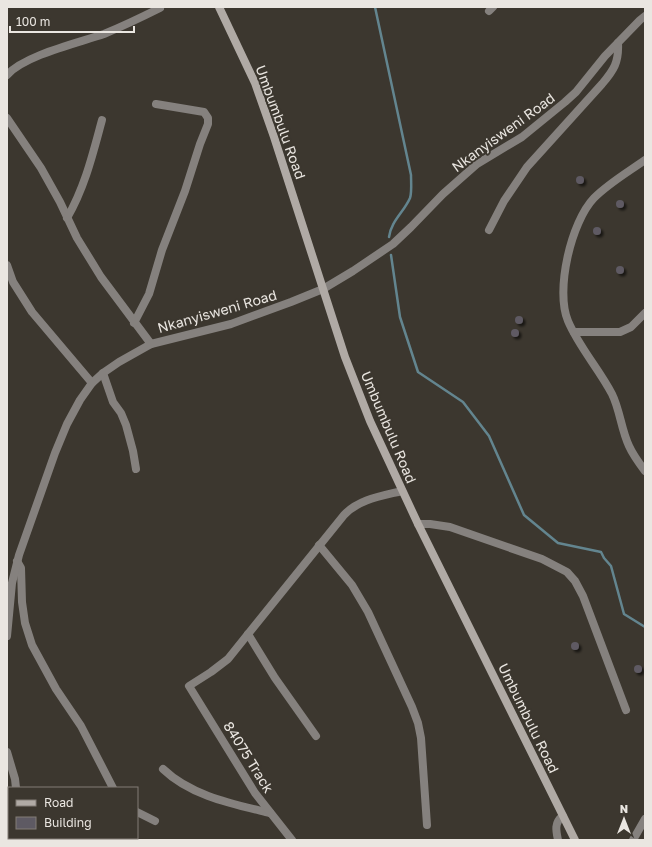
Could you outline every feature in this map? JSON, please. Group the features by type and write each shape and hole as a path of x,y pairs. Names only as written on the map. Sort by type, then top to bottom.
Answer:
{"main road":[{"name":"Umbumbulu Road","path":"219,7 254,83 274,138 345,357 367,414 418,524 575,840"}],"street":[{"path":"7,75 23,63 46,53 119,28 160,8"},
{"name":"Nkanyisweni Road","path":"7,636 12,583 17,561 55,453 67,424 80,400 92,383 103,373 136,351 150,344 231,324 323,289 353,271 393,244 411,228 443,194 477,164 522,137 576,92 605,56 645,16"},
{"path":"490,230 504,201 527,167 613,71 618,59 618,43"},
{"path":"134,323 148,294 162,250 185,191 208,124 207,114 204,112 156,104"},
{"path":"7,118 41,168 77,238 101,277 150,344"},
{"path":"67,218 74,206 91,161 102,120"},
{"path":"645,160 610,184 593,199 579,221 565,268 564,284 566,313 574,332 613,396 628,446 645,471"},
{"path":"7,266 13,282 32,312 92,383"},
{"path":"574,332 620,332 631,327 645,313"},
{"path":"103,373 113,402 121,413 126,425 136,469"},
{"path":"316,736 275,678 248,634 319,545 351,508 362,502 402,491"},
{"path":"418,524 450,527 542,559 567,572 575,581 583,596 626,710"},
{"path":"319,545 352,585 368,612 412,707 418,723 421,738 427,825"},
{"path":"17,561 21,568 22,602 25,623 32,645 56,689 81,726 112,787"},
{"name":"84075 Track","path":"248,634 228,659 220,666 189,686 251,786 292,840"},
{"path":"7,752 16,787"},
{"path":"163,769 177,780 197,791 212,797 270,813"},
{"path":"138,812 155,821"},
{"path":"558,840 557,822 558,819 563,816"},
{"path":"633,840 645,819"}],"building":[{"path":"578,176 582,176 584,180 582,184 578,184 576,182 576,178"},
{"path":"618,200 622,200 624,204 622,208 618,208 616,206 616,202"},
{"path":"595,227 599,227 601,231 599,235 595,235 593,233 593,229"},
{"path":"618,266 622,266 624,270 622,274 618,274 616,272 616,268"},
{"path":"517,316 521,316 523,320 521,324 517,324 515,322 515,318"},
{"path":"513,329 517,329 519,333 517,337 513,337 511,335 511,331"},
{"path":"573,642 577,642 579,646 577,650 573,650 571,648 571,644"},
{"path":"636,665 640,665 642,669 640,673 636,673 634,671 634,667"}],"waterway":[{"path":"375,7 411,175 410,198 392,226 389,237"},
{"path":"391,255 400,317 418,372 463,402 489,436 524,515 558,543 601,552 611,566 624,614 645,627"}]}
